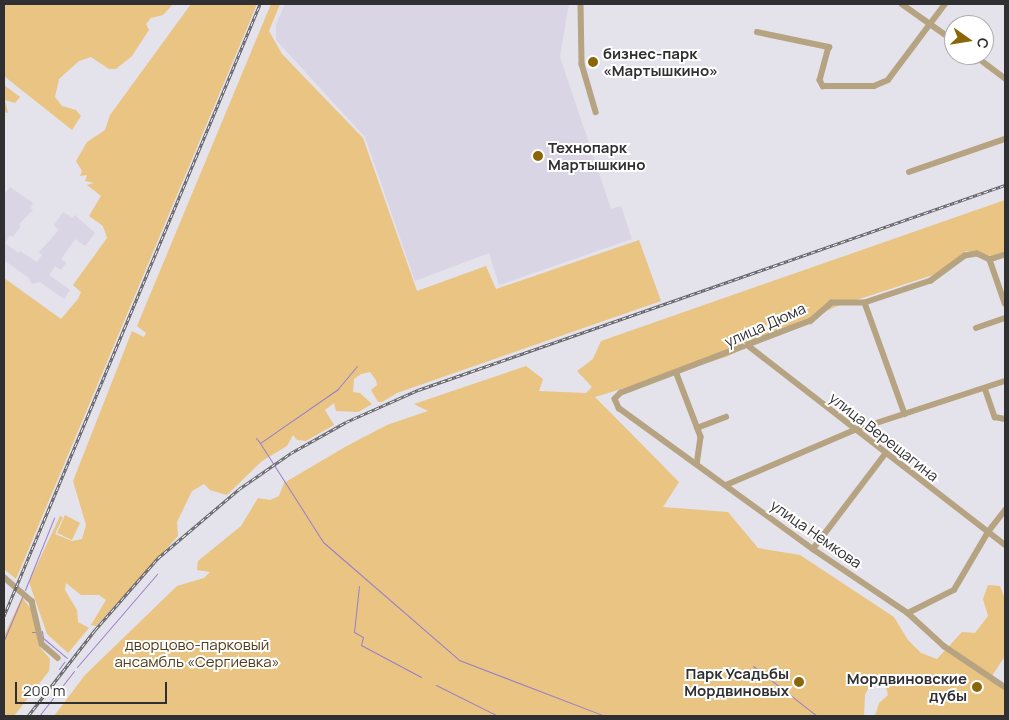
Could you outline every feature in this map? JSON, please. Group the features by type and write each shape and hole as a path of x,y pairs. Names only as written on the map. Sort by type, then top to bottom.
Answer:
{"street":[{"path":"581,4 582,64 596,112"},
{"path":"902,4 944,34"},
{"path":"757,32 829,47 820,80 823,86 874,86 888,80 945,4"},
{"path":"987,65 1005,78"},
{"path":"909,172 1005,139"},
{"name":"улица Дюма","path":"615,399 621,393 750,347 811,321 832,303 865,303 931,282 965,256 977,254 990,260"},
{"path":"1005,254 990,260 1005,303"},
{"path":"865,303 905,414"},
{"path":"976,328 1005,318"},
{"name":"улица Верещагина","path":"750,347 885,454 1005,545"},
{"path":"677,374 701,437 696,464"},
{"path":"726,485 855,430 1005,381"},
{"path":"985,388 994,417 999,421 1005,419"},
{"name":"улица Немкова","path":"615,399 619,408 813,549 908,613 944,646 1005,687"},
{"path":"697,428 726,417"},
{"path":"813,549 885,454"},
{"path":"908,613 914,607 940,600 954,590 988,532 1005,510"},
{"path":"4,577 32,601 42,644 58,658"}],"shaded area":[{"path":"285,4 569,4 560,57 611,209 621,206 632,239 499,285 489,253 415,281 365,137 276,40 276,24"},
{"path":"10,187 33,203 30,208 33,210 19,224 21,226 13,237 10,235 5,243 18,253 20,251 37,262 42,255 39,252 59,230 54,225 63,212 73,218 75,215 95,233 85,246 75,239 61,259 66,263 61,270 55,266 49,275 70,290 64,299 40,282 31,284 29,278 4,260 4,195"}],"green space":[{"path":"4,4 173,4 163,15 151,18 146,24 149,30 132,56 116,69 109,69 91,57 79,61 59,79 55,97 62,106 76,110 81,116 72,130 4,76"},
{"path":"191,4 257,4 16,579 4,569 4,278 61,319 78,299 81,292 73,285 107,238 103,226 89,216 101,196 87,185 94,183 85,181 87,175 80,176 82,171 76,161 87,142 105,130 110,115"},
{"path":"271,4 280,4 269,31 282,54 363,138 417,291 486,266 496,289 639,240 661,301 397,393 382,402 378,402 371,390 377,385 370,372 361,374 354,379 353,392 360,393 372,404 358,412 336,411 334,403 325,410 334,425 306,441 297,440 293,435 287,446 262,461 227,495 210,490 204,484 192,491 177,522 178,536 96,626 91,625 106,600 99,595 81,595 66,583 65,590 77,610 78,622 89,628 68,653 47,634 29,582 60,516 63,517 55,534 72,541 82,539 86,525 73,481 132,331 144,337 146,333 137,326"},
{"path":"4,85 20,97 15,103 5,100 8,113 4,112"},
{"name":"дворцово-парковый ансамбль «Сергиевка»","path":"1005,200 1005,251 992,256 966,251 936,274 835,307 726,357 595,397 679,482 663,507 728,512 758,548 800,555 894,617 908,640 921,653 937,659 962,632 975,633 988,616 983,599 988,585 1000,586 1005,599 1005,656 990,679 1005,691 1005,716 875,716 879,703 888,695 886,687 879,679 870,685 865,695 864,716 54,716 85,675 177,586 204,578 210,572 197,570 198,561 241,526 258,498 270,500 279,496 284,483 345,447 387,425 428,411 414,404 526,366 543,379 539,391 586,393 592,387 577,371 593,359 601,341"},
{"path":"65,515 80,523 72,540 57,533"},
{"path":"22,597 33,612 39,646 50,659 49,671 14,716 4,716 4,636"}],"waterway":[{"path":"357,366 338,389 260,443 323,542 459,660 605,716"},
{"path":"256,438 260,443"},
{"path":"25,590 54,518"},
{"path":"77,667 157,574"},
{"path":"359,586 354,632 363,637 361,645 421,677"},
{"path":"4,640 23,595"},
{"path":"42,631 43,638 67,658"},
{"path":"59,669 64,662"},
{"path":"753,666 817,716"},
{"path":"39,716 74,671"},
{"path":"436,685 498,716"}],"railway":[{"path":"4,616 260,4"},
{"path":"28,716 95,630 158,558 239,489 291,453 346,422 418,390 1005,185"}],"place":[{"name":"бизнес-парк «Мартышкино»","path":"593,62"},
{"name":"Технопарк Мартышкино","path":"538,156"},
{"name":"Парк Усадьбы Мордвиновых","path":"799,682"},
{"name":"Мордвиновские дубы","path":"977,687"}]}
